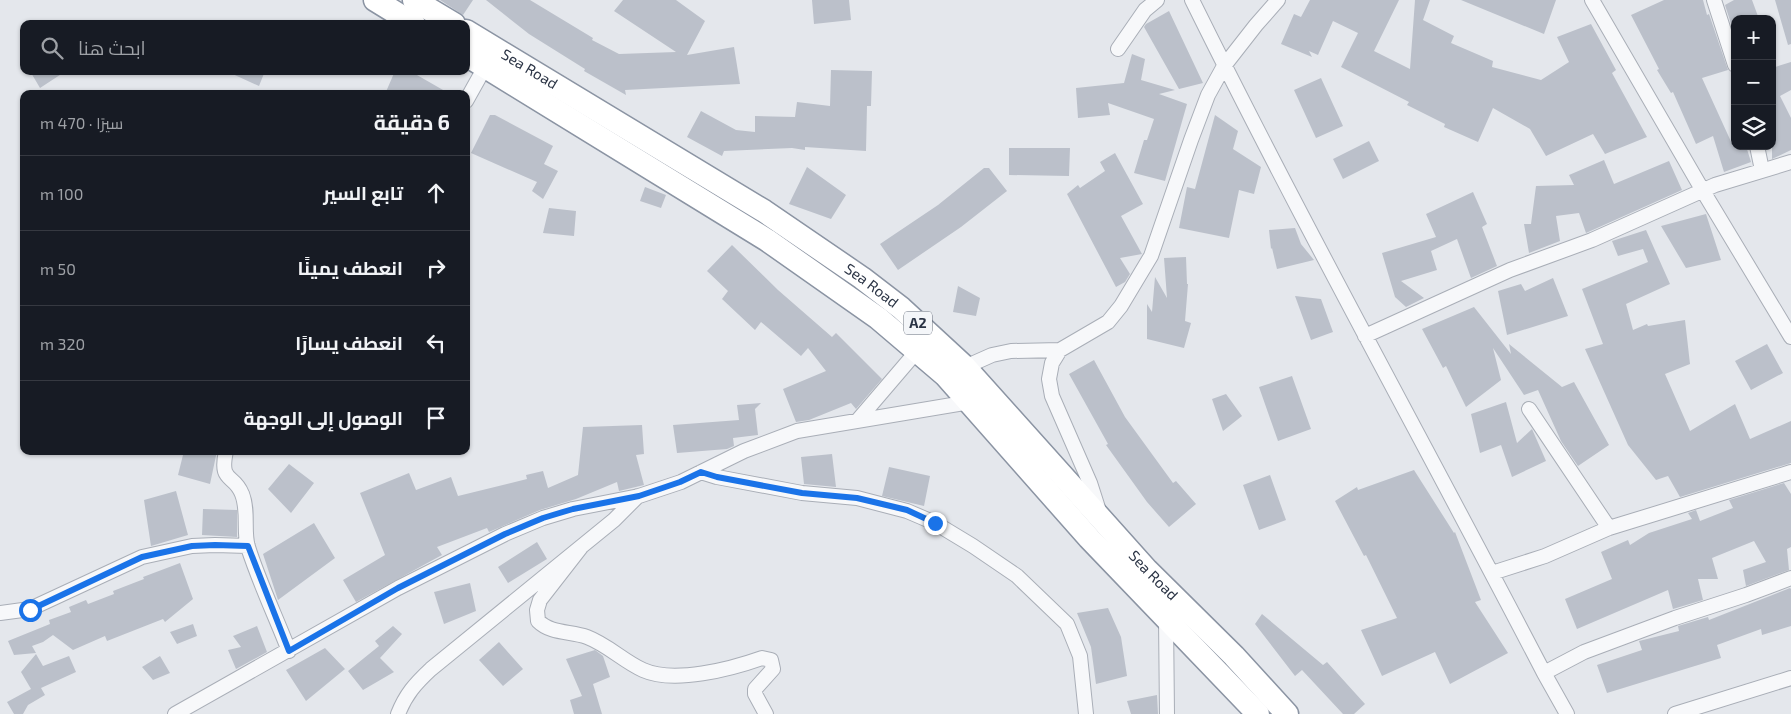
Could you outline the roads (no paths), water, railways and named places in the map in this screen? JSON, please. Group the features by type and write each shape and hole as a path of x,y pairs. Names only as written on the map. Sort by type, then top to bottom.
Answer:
{"highway":[{"path":"374,0 407,20"},
{"path":"414,0 447,20"},
{"name":"Sea Road","path":"470,33 816,245 902,308 965,367 1147,570 1234,656 1287,714"},
{"name":"Sea Road","path":"470,58 767,240 878,318 946,376 1089,538 1258,714"}],"street":[{"path":"1118,49 1145,10 1157,0"},
{"path":"1192,0 1224,66 1365,336 1567,714"},
{"path":"1101,517 1090,483 1052,396 1049,380 1052,363 1060,350 1108,322 1139,278 1151,256 1208,95 1224,66 1278,0"},
{"path":"1592,0 1703,191 1791,337"},
{"path":"1714,0 1733,60"},
{"path":"470,94 485,67"},
{"path":"1758,150 1762,170"},
{"path":"1365,336 1510,270 1592,240 1715,185 1791,162"},
{"path":"965,367 992,355 1011,351 1060,350"},
{"path":"858,420 917,351"},
{"path":"175,714 398,588 505,534 543,518 573,509 639,496 680,482 744,451 797,430 970,402"},
{"path":"1529,409 1609,528"},
{"path":"226,455 224,468 226,476 242,494 245,504 248,546 289,651"},
{"path":"701,472 717,477 802,493 857,498 907,510 935,523 973,546 1017,576 1067,624 1080,656 1086,714"},
{"path":"1492,573 1545,556 1609,528 1791,472"},
{"path":"398,714 404,698 431,669 560,562 614,520 639,496"},
{"path":"0,613 30,610 142,557 192,546 248,546"},
{"path":"582,546 540,600 537,610 538,621 542,625 552,630 579,634 598,641 643,670 660,675 704,674 762,658 771,660 773,669 755,688 755,694 766,714"},
{"path":"1544,673 1584,652 1666,621 1791,578"},
{"path":"1166,619 1167,714"},
{"path":"1675,714 1791,678"}]}
